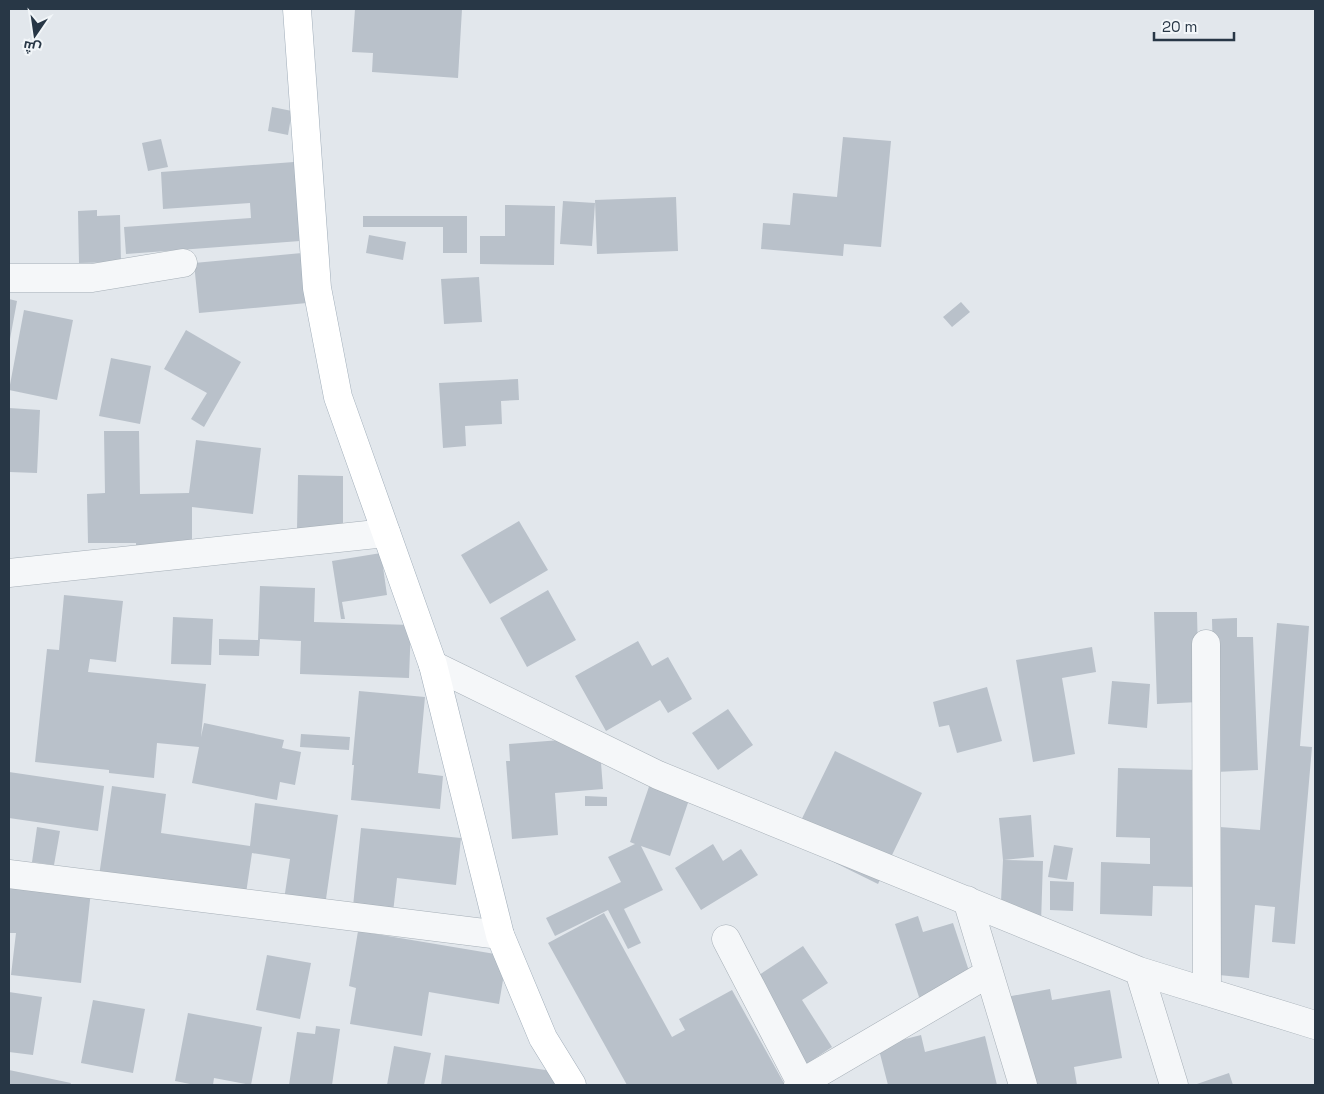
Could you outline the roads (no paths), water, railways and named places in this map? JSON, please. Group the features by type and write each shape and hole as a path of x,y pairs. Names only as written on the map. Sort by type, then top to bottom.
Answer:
{"main road":[{"path":"297,9 317,288 338,397 432,665 500,935 543,1038 572,1085"}],"street":[{"path":"9,278 92,278 183,263"},
{"path":"9,572 386,532"},
{"path":"1206,644 1207,992"},
{"path":"432,665 658,775 1140,971 1315,1025"},
{"path":"9,874 500,935"},
{"path":"967,900 1022,1085"},
{"path":"726,939 800,1085 989,973"},
{"path":"1140,971 1174,1085"}]}
